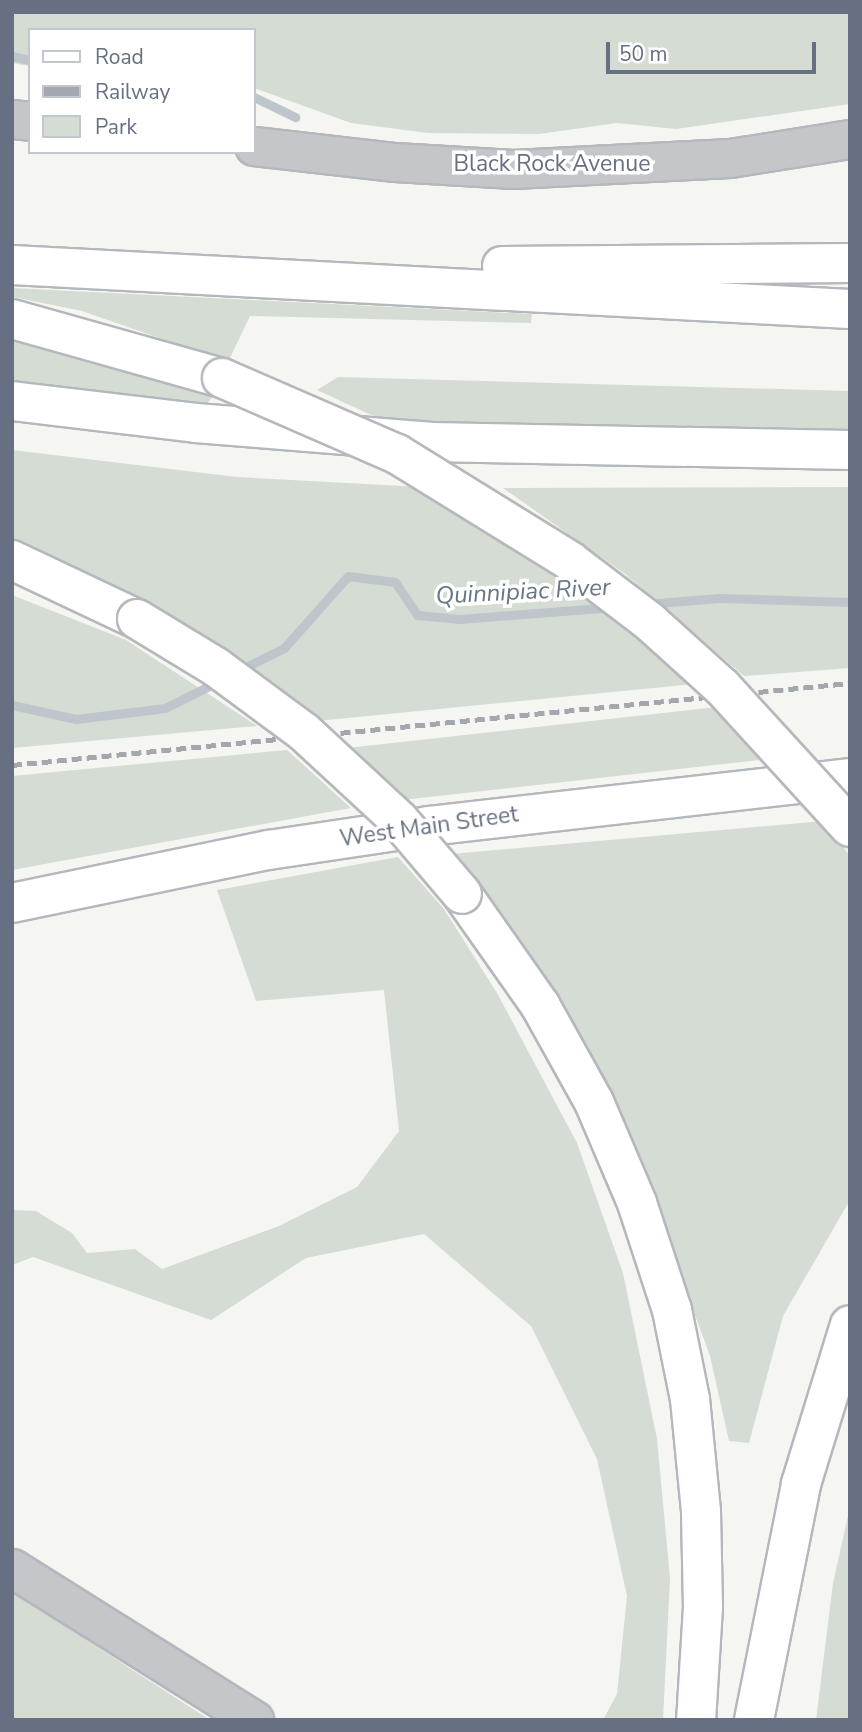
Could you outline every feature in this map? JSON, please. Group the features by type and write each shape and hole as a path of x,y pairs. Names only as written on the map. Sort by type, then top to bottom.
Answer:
{"main road":[{"path":"139,272 304,261 628,267 850,263"},
{"path":"12,265 850,309"},
{"path":"12,319 110,343 222,378 397,454 570,561 650,622 723,688 850,827"},
{"path":"12,401 407,441 557,448 850,450"},
{"path":"12,560 137,619 216,667 304,732 399,820 462,894 540,1005 594,1102 637,1203 671,1310 690,1399 701,1512 703,1607 696,1720"},
{"name":"West Main Street","path":"12,902 269,850 429,826 850,778"},
{"path":"754,1720 801,1484 850,1325"}],"street":[{"name":"Black Rock Avenue","path":"256,146 395,162 513,169 730,158 850,139"},
{"path":"12,1568 254,1720"}],"green space":[{"path":"12,12 850,12 850,104 676,129 617,123 539,134 428,133 351,123 256,89 256,28 28,28 28,66 12,63"},
{"path":"12,288 532,314 531,323 250,316 228,362 82,311 13,297"},
{"path":"12,338 216,394 206,404 12,386"},
{"path":"338,377 850,391 850,429 382,420 317,390"},
{"path":"12,450 237,477 422,487 523,549 647,642 694,684 317,721 12,542"},
{"path":"850,487 850,668 744,676 625,574 503,488"},
{"path":"12,595 126,640 257,726 12,748"},
{"path":"717,707 768,759 402,800 347,748"},
{"path":"287,750 351,808 12,870 12,776"},
{"path":"823,821 850,856 850,1200 783,1316 749,1443 729,1441 710,1356 626,1127 552,992 451,854"},
{"path":"398,857 444,909 497,993 577,1143 623,1273 657,1439 670,1578 663,1720 603,1720 617,1694 627,1596 597,1459 531,1326 424,1234 306,1258 211,1320 33,1257 12,1265 12,1210 36,1211 72,1233 87,1253 135,1249 162,1269 279,1226 357,1187 399,1131 384,990 256,1001 217,890"},
{"path":"850,1507 850,1720 816,1720 833,1583"},
{"path":"12,1592 210,1720 12,1720"}],"waterway":[{"path":"12,56 28,60"},
{"path":"256,98 295,117"},
{"name":"Quinnipiac River","path":"238,671 284,648 348,576 395,582 417,615 460,619 611,607"},
{"name":"Quinnipiac River","path":"646,604 719,598 850,602"},
{"name":"Quinnipiac River","path":"12,705 76,719 165,708 219,681"}],"railway":[{"path":"12,765 850,683"}]}
